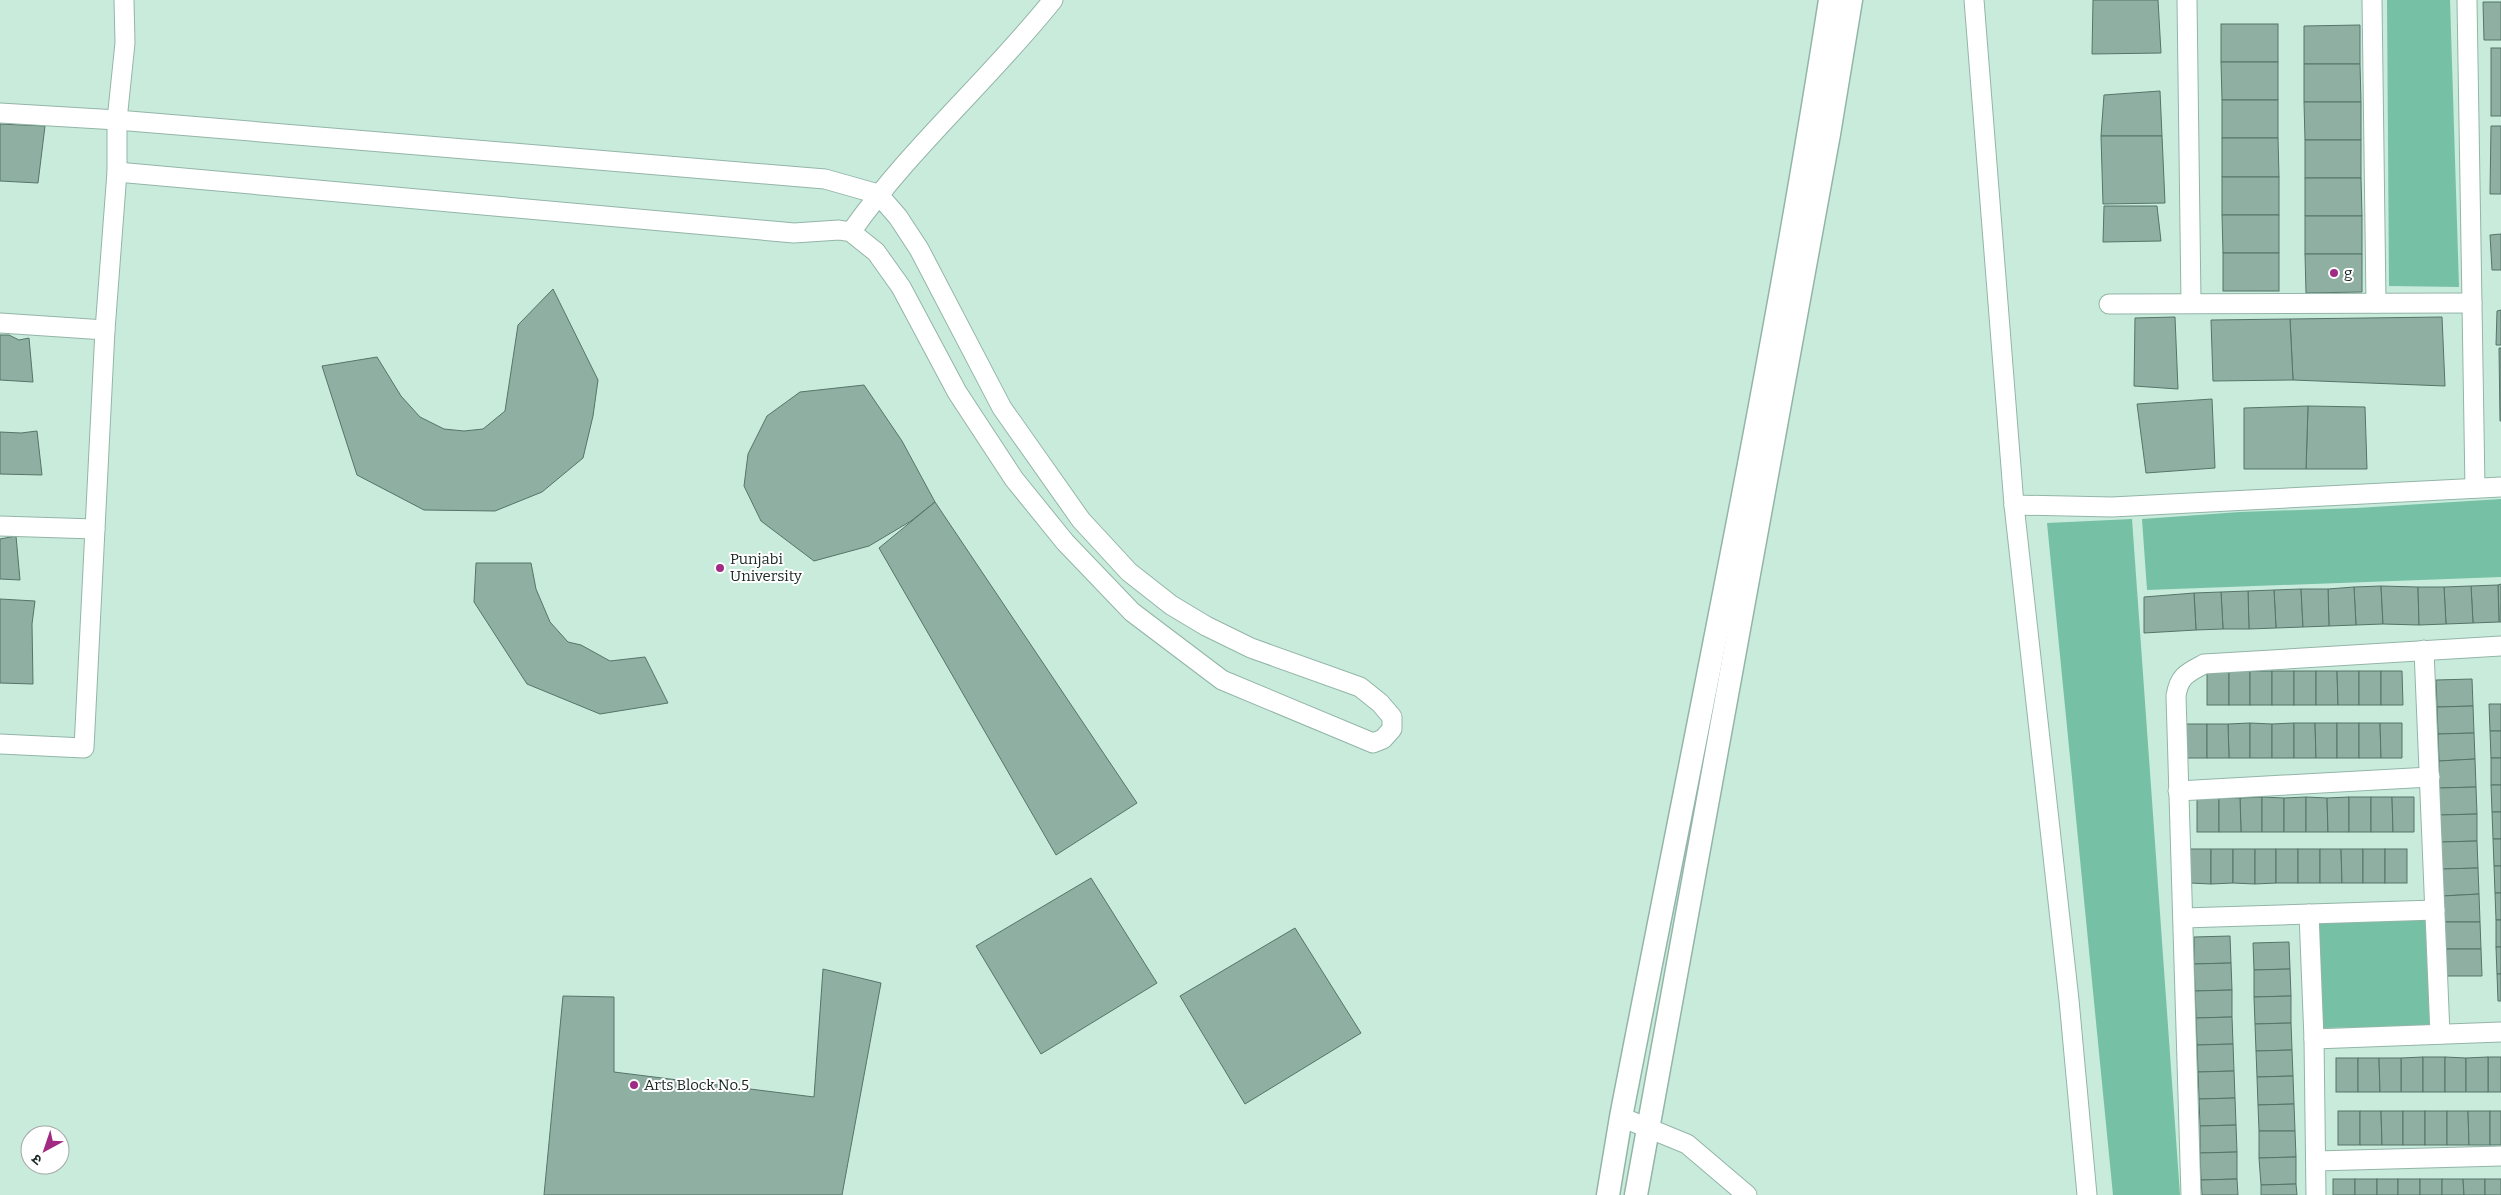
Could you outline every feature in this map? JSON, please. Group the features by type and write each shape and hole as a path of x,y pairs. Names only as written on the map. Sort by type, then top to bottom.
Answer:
{"street":[{"path":"0,744 84,748 105,330 117,172 117,120 124,43 124,0"},
{"path":"851,232 878,194 1024,36 1053,0"},
{"path":"1608,1195 1621,1117 1764,382 1830,0"},
{"path":"1636,1195 1828,144 1851,0"},
{"path":"1974,0 2014,505 2069,1000 2087,1195"},
{"path":"2186,0 2192,302"},
{"path":"2372,0 2376,303"},
{"path":"2467,0 2475,488"},
{"path":"0,113 117,120 826,179 878,194 898,217 919,248 1002,408 1087,527 1129,572 1170,605 1250,648 1360,687 1380,703 1392,717 1392,729 1384,739 1373,743 1222,680 1132,612 1065,542 1014,479 957,392 901,287 876,252 851,232 838,230 794,233 117,172"},
{"path":"2109,304 2192,302 2472,303"},
{"path":"0,323 105,330"},
{"path":"2014,505 2112,507 2501,487"},
{"path":"0,526 95,529"},
{"path":"2191,1195 2178,791 2176,696 2178,683 2189,672 2204,664 2501,646"},
{"path":"2424,650 2440,1034"},
{"path":"2178,791 2430,777"},
{"path":"2183,918 2435,910"},
{"path":"2308,914 2314,1039 2316,1195"},
{"path":"2314,1039 2501,1032"},
{"path":"1621,1117 1687,1144 1746,1195"},
{"path":"2316,1161 2501,1156"}],"green space":[{"path":"2387,0 2450,0 2459,287 2389,286"},
{"path":"2501,499 2501,577 2147,590 2142,519 2240,512 2357,508"},
{"path":"2132,519 2180,1195 2113,1195 2047,523"},
{"path":"2427,918 2431,1026 2322,1028 2317,923"}],"building":[{"path":"2093,0 2158,0 2161,53 2092,54"},
{"path":"2483,2 2501,2 2501,40 2484,40"},
{"path":"2221,24 2278,24 2278,62 2221,62"},
{"path":"2360,25 2360,64 2304,64 2304,26"},
{"path":"2491,48 2501,48 2501,116 2491,116"},
{"path":"2221,62 2278,62 2278,100 2222,100"},
{"path":"2304,64 2360,64 2361,102 2304,102"},
{"path":"2160,91 2162,136 2101,136 2104,95"},
{"path":"2222,100 2278,100 2278,138 2222,138"},
{"path":"2304,102 2361,102 2361,140 2305,140"},
{"path":"0,124 45,126 38,183 0,181"},
{"path":"2491,126 2501,126 2501,194 2490,194"},
{"path":"2101,136 2162,136 2165,203 2103,204"},
{"path":"2222,138 2278,138 2279,177 2222,177"},
{"path":"2305,140 2361,140 2361,178 2305,178"},
{"path":"2222,177 2279,177 2279,215 2222,215"},
{"path":"2305,178 2361,178 2362,216 2305,216"},
{"path":"2104,206 2157,206 2161,241 2103,242"},
{"path":"2222,215 2279,215 2279,253 2223,253"},
{"path":"2305,216 2362,216 2362,254 2305,254"},
{"path":"2501,234 2501,270 2492,270 2490,235"},
{"path":"2223,253 2279,253 2279,291 2223,291"},
{"name":"g","path":"2305,254 2362,254 2362,292 2306,293"},
{"path":"553,289 598,380 593,416 583,458 542,492 495,511 424,510 357,475 322,366 377,357 401,396 420,417 444,429 464,431 483,429 505,411 518,325"},
{"path":"2501,310 2501,345 2496,345 2497,311"},
{"path":"2175,317 2178,389 2134,386 2135,318"},
{"path":"2442,317 2445,386 2293,380 2290,319"},
{"path":"2290,319 2293,380 2213,381 2211,320"},
{"path":"0,335 9,335 19,340 29,338 33,382 0,380"},
{"path":"2499,348 2501,348 2501,421 2500,421"},
{"path":"864,385 902,441 935,502 911,521 869,546 814,561 761,521 744,486 748,454 767,416 800,392"},
{"path":"2212,399 2215,468 2146,473 2137,404"},
{"path":"2308,406 2365,407 2367,469 2306,469"},
{"path":"2308,406 2306,469 2244,469 2244,408"},
{"path":"37,431 42,475 0,474 0,432 21,433"},
{"path":"935,502 1137,803 1056,855 879,548"},
{"path":"16,536 20,580 0,579 0,539"},
{"path":"476,563 531,563 536,589 550,622 568,642 581,645 610,661 645,657 668,703 600,714 527,684 474,602"},
{"path":"2501,584 2501,622 2499,622 2498,585"},
{"path":"2498,585 2499,622 2473,623 2471,586"},
{"path":"2381,586 2383,624 2356,625 2354,587"},
{"path":"2381,586 2418,587 2419,625 2383,624"},
{"path":"2471,586 2473,623 2446,624 2444,587"},
{"path":"2354,587 2356,625 2329,626 2328,589"},
{"path":"2418,587 2444,587 2446,624 2419,625"},
{"path":"2301,589 2303,627 2276,628 2274,590"},
{"path":"2301,589 2328,589 2329,626 2303,627"},
{"path":"2274,590 2276,628 2249,629 2248,591"},
{"path":"2248,591 2249,629 2223,629 2221,592"},
{"path":"2221,592 2223,629 2196,630 2194,593"},
{"path":"2194,593 2196,630 2144,633 2144,597"},
{"path":"0,599 35,601 32,624 33,684 0,683"},
{"path":"2207,671 2229,671 2229,705 2207,705"},
{"path":"2229,671 2250,671 2250,705 2229,705"},
{"path":"2250,671 2272,671 2272,705 2250,705"},
{"path":"2272,671 2294,671 2294,705 2272,705"},
{"path":"2294,671 2316,671 2316,705 2294,705"},
{"path":"2316,671 2337,671 2338,705 2316,705"},
{"path":"2337,671 2359,671 2359,705 2338,705"},
{"path":"2359,671 2381,671 2381,705 2359,705"},
{"path":"2381,671 2402,671 2403,705 2381,705"},
{"path":"2472,679 2473,706 2437,707 2436,680"},
{"path":"2489,704 2501,704 2501,731 2490,731"},
{"path":"2473,706 2474,733 2438,734 2437,707"},
{"path":"2250,723 2250,758 2229,758 2228,724"},
{"path":"2250,723 2272,724 2272,758 2250,758"},
{"path":"2294,723 2294,758 2272,758 2272,724"},
{"path":"2294,723 2315,723 2316,758 2294,758"},
{"path":"2315,723 2337,723 2337,758 2316,758"},
{"path":"2337,723 2359,723 2359,758 2337,758"},
{"path":"2359,723 2380,723 2381,758 2359,758"},
{"path":"2380,723 2402,723 2402,758 2381,758"},
{"path":"2185,724 2207,724 2207,758 2185,758"},
{"path":"2207,724 2228,724 2229,758 2207,758"},
{"path":"2490,731 2501,731 2501,758 2491,758"},
{"path":"2474,733 2475,759 2439,761 2438,734"},
{"path":"2491,758 2501,758 2501,785 2491,785"},
{"path":"2475,759 2476,787 2439,788 2439,761"},
{"path":"2491,785 2501,785 2501,812 2492,812"},
{"path":"2476,787 2477,814 2440,815 2439,788"},
{"path":"2262,797 2262,832 2241,832 2240,798"},
{"path":"2262,797 2284,798 2284,832 2262,832"},
{"path":"2306,797 2306,832 2284,832 2284,798"},
{"path":"2306,797 2327,798 2328,832 2306,832"},
{"path":"2349,797 2349,832 2328,832 2327,798"},
{"path":"2349,797 2371,797 2371,832 2349,832"},
{"path":"2371,797 2392,797 2393,832 2371,832"},
{"path":"2392,797 2414,797 2414,832 2393,832"},
{"path":"2197,798 2219,798 2219,832 2197,832"},
{"path":"2219,798 2240,798 2241,832 2219,832"},
{"path":"2492,812 2501,812 2501,839 2493,839"},
{"path":"2477,814 2477,841 2441,842 2440,815"},
{"path":"2493,839 2501,839 2501,866 2494,866"},
{"path":"2477,841 2478,868 2442,869 2441,842"},
{"path":"2189,849 2211,849 2211,884 2190,883"},
{"path":"2211,849 2233,849 2233,883 2211,884"},
{"path":"2233,849 2255,849 2255,884 2233,883"},
{"path":"2255,849 2276,849 2276,883 2255,884"},
{"path":"2276,849 2298,849 2298,883 2276,883"},
{"path":"2298,849 2320,849 2320,883 2298,883"},
{"path":"2320,849 2341,849 2342,883 2320,883"},
{"path":"2341,849 2363,849 2363,883 2342,883"},
{"path":"2363,849 2385,849 2385,883 2363,883"},
{"path":"2385,849 2407,849 2407,883 2385,883"},
{"path":"2494,866 2501,866 2501,893 2495,893"},
{"path":"2478,868 2479,894 2443,896 2442,869"},
{"path":"1091,878 1157,983 1041,1054 976,946"},
{"path":"2495,893 2501,893 2501,920 2496,920"},
{"path":"2479,894 2480,922 2444,922 2443,896"},
{"path":"2496,920 2501,920 2501,947 2496,947"},
{"path":"2444,922 2480,922 2481,949 2445,949"},
{"path":"1295,928 1361,1033 1245,1104 1180,996"},
{"path":"2230,936 2231,963 2194,964 2194,937"},
{"path":"2289,942 2290,969 2254,970 2253,943"},
{"path":"2496,947 2501,947 2501,974 2497,974"},
{"path":"2445,949 2481,949 2482,976 2446,976"},
{"path":"2231,963 2232,990 2195,991 2194,964"},
{"name":"Arts Block No.5","path":"823,969 881,983 842,1195 544,1195 563,996 614,997 614,1072 814,1097"},
{"path":"2290,969 2291,996 2254,997 2254,970"},
{"path":"2497,974 2501,974 2501,1001 2498,1001"},
{"path":"2232,990 2232,1017 2196,1018 2195,991"},
{"path":"2291,996 2291,1023 2255,1024 2254,997"},
{"path":"2232,1017 2233,1044 2197,1045 2196,1018"},
{"path":"2291,1023 2292,1050 2256,1051 2255,1024"},
{"path":"2233,1044 2234,1071 2198,1072 2197,1045"},
{"path":"2292,1050 2293,1076 2257,1077 2256,1051"},
{"path":"2423,1057 2423,1092 2401,1092 2401,1058"},
{"path":"2423,1057 2445,1057 2445,1092 2423,1092"},
{"path":"2445,1057 2466,1058 2466,1092 2445,1092"},
{"path":"2488,1057 2501,1057 2501,1092 2488,1092"},
{"path":"2488,1057 2488,1092 2466,1092 2466,1058"},
{"path":"2336,1058 2358,1058 2358,1092 2336,1092"},
{"path":"2358,1058 2379,1058 2380,1092 2358,1092"},
{"path":"2379,1058 2401,1058 2401,1092 2380,1092"},
{"path":"2234,1071 2235,1098 2199,1099 2198,1072"},
{"path":"2293,1076 2294,1104 2258,1105 2257,1077"},
{"path":"2235,1098 2236,1125 2200,1126 2199,1099"},
{"path":"2294,1104 2295,1131 2259,1131 2258,1105"},
{"path":"2338,1111 2360,1111 2360,1145 2338,1145"},
{"path":"2360,1111 2381,1111 2382,1145 2360,1145"},
{"path":"2381,1111 2403,1111 2403,1145 2382,1145"},
{"path":"2403,1111 2425,1111 2425,1145 2403,1145"},
{"path":"2425,1111 2447,1111 2447,1145 2425,1145"},
{"path":"2447,1111 2468,1111 2469,1145 2447,1145"},
{"path":"2468,1111 2490,1111 2490,1145 2469,1145"},
{"path":"2490,1111 2501,1111 2501,1145 2490,1145"},
{"path":"2236,1125 2237,1152 2200,1153 2200,1126"},
{"path":"2259,1131 2295,1131 2296,1157 2259,1158"},
{"path":"2237,1152 2237,1179 2201,1180 2200,1153"},
{"path":"2296,1157 2296,1184 2261,1185 2259,1158"},
{"path":"2237,1179 2238,1195 2202,1195 2201,1180"},
{"path":"2333,1179 2355,1179 2355,1195 2333,1195"},
{"path":"2355,1179 2377,1179 2377,1195 2355,1195"},
{"path":"2377,1179 2398,1179 2398,1195 2377,1195"},
{"path":"2398,1179 2420,1179 2420,1195 2398,1195"},
{"path":"2420,1179 2442,1179 2442,1195 2420,1195"},
{"path":"2442,1179 2463,1179 2464,1195 2442,1195"},
{"path":"2463,1179 2485,1179 2485,1195 2464,1195"},
{"path":"2485,1179 2501,1179 2501,1195 2485,1195"},
{"path":"2296,1184 2297,1195 2261,1195 2261,1185"}],"place":[{"name":"g","path":"2334,273"},
{"name":"Punjabi University","path":"720,568"},
{"name":"Arts Block No.5","path":"634,1085"}]}
